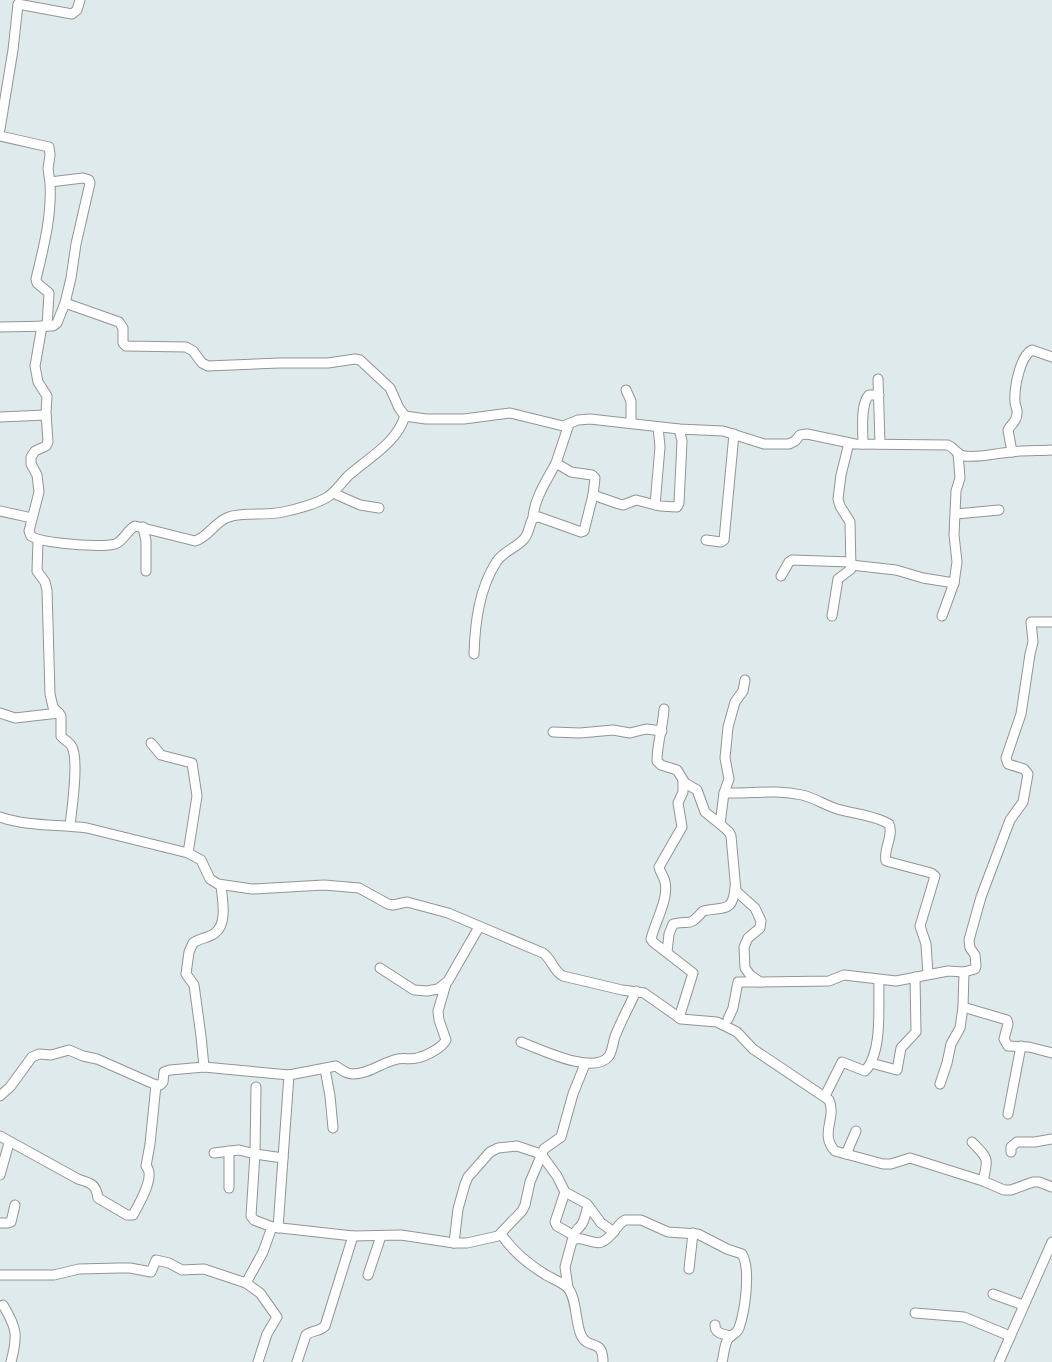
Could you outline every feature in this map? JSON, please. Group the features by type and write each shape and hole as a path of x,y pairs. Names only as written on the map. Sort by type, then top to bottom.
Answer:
{"street":[{"path":"0,129 13,50 18,2 72,14 77,10 80,0"},
{"path":"0,136 49,147 50,155 48,169 51,207 48,230 36,279 37,283 49,293 35,366 38,382 47,396 48,442 46,446 35,451 31,458 37,475 39,492 32,518 30,535 38,540 92,545 116,544 135,526 196,541 222,520 230,516 281,513 326,498 348,477 374,457 397,434 405,416"},
{"path":"0,327 53,326 57,323 65,303 90,183 83,178 50,182"},
{"path":"65,303 119,322 123,328 123,344 126,346 186,347 193,351 202,363 208,366 328,363 360,360 390,388 399,408 405,416 426,419 464,420 510,413 563,426 578,420 590,419 679,429 723,431 764,444 789,444 802,434 863,444 948,445 955,448 958,454 960,478 956,491 954,535 956,562 954,583 942,616"},
{"path":"1012,452 1008,430 1015,422 1017,414 1015,402 1016,387 1021,364 1028,352 1032,350 1052,357"},
{"path":"878,379 880,444"},
{"path":"626,390 630,400 630,423"},
{"path":"863,444 865,398 868,395 879,395"},
{"path":"0,417 46,415"},
{"path":"474,654 476,620 486,583 497,561 506,552 525,539 533,518 533,510 556,463 569,424"},
{"path":"655,505 660,447 658,426"},
{"path":"594,495 624,505 636,500 655,505 677,506 679,503 682,441 679,429"},
{"path":"706,540 721,542 724,540 734,434"},
{"path":"832,616 838,579 850,570 851,564 850,522 838,499 841,475 850,443"},
{"path":"958,454 964,456 988,456 1012,452 1052,450"},
{"path":"533,518 539,517 583,532 594,495 594,476 571,472 556,463"},
{"path":"333,492 360,505 379,508"},
{"path":"956,514 999,510"},
{"path":"0,511 32,518"},
{"path":"143,527 146,547 146,571"},
{"path":"38,540 37,571 45,582 47,590 50,694 53,707 59,713 62,720 60,736 70,744 73,750 75,778 70,825"},
{"path":"781,576 792,560 851,564 896,570 923,578 954,583"},
{"path":"728,1018 738,982 829,982 849,975 896,981 948,971 971,971 976,968 975,955 969,944 981,897 1010,820 1023,802 1028,774 1027,770 1008,764 1006,758 1021,714 1033,642 1031,622 1052,622"},
{"path":"720,824 724,793 730,780 725,758 728,727 732,708 743,691 745,680"},
{"path":"664,709 662,731 657,746 657,761 661,765 677,770 683,781 683,792 678,803 682,827 659,867 666,886 662,909 651,939 693,973 679,1018"},
{"path":"0,712 15,718 59,713"},
{"path":"553,732 580,733 613,730 630,733 646,729 662,731"},
{"path":"151,743 161,756 192,763 197,796 188,853"},
{"path":"667,952 669,934 673,924 690,924 703,911 728,907 734,897 735,887 729,832 703,808 697,790 683,781"},
{"path":"724,793 776,790 800,794 817,800 828,807 889,824 891,831 885,856 886,861 932,873 935,876 920,926 926,944 928,974"},
{"path":"0,817 32,825 70,825 87,828 188,853 201,860 210,879 221,885 252,889 324,884 353,887 364,890 388,904 408,902 448,913 543,953 562,976 622,990 636,991 648,996 679,1018 717,1022 737,1032 760,1054 825,1096 831,1107 827,1130 835,1151 883,1164 891,1164 906,1158 914,1158 1008,1191 1033,1182 1039,1182 1052,1187"},
{"path":"204,1067 194,985 186,976 186,971 190,946 214,934 221,926 223,915 221,885"},
{"path":"735,887 738,894 755,908 761,921 760,928 748,938 744,947 745,968 750,976 760,982"},
{"path":"0,1096 10,1087 32,1057 39,1054 51,1054 69,1050 97,1059 156,1085 161,1084 164,1072 166,1071 204,1067 289,1075 336,1066 348,1074 366,1072 394,1059 403,1057 416,1058 442,1045 446,1040 439,1020 438,1010 446,984 478,927"},
{"path":"380,968 414,990 433,991 446,984"},
{"path":"940,1084 951,1044 960,1028 964,972"},
{"path":"871,1063 897,1070 901,1048 916,1032 915,977"},
{"path":"825,1096 842,1062 865,1072 871,1063 877,1046 879,980"},
{"path":"521,1042 585,1064 600,1062 609,1056 618,1030 636,991"},
{"path":"963,1007 1005,1018 1008,1024 1005,1042 1008,1046 1029,1046 1052,1053"},
{"path":"1008,1114 1020,1046"},
{"path":"256,1088 255,1154 251,1216 254,1220 275,1228 353,1236 401,1235 454,1243 484,1239 501,1234 522,1211 530,1182 541,1154 546,1146 561,1137 572,1094 585,1064"},
{"path":"325,1069 333,1128"},
{"path":"246,1282 275,1228 283,1158 289,1075"},
{"path":"0,1136 78,1179 92,1183 98,1198 131,1216 144,1193 150,1174 146,1166 156,1085"},
{"path":"846,1154 856,1131"},
{"path":"1011,1152 1011,1147 1017,1142 1035,1142 1052,1139"},
{"path":"0,1175 9,1142"},
{"path":"972,1142 986,1156 983,1181"},
{"path":"454,1243 458,1209 468,1177 490,1152 498,1148 517,1146 541,1154 557,1176 565,1192 588,1206 601,1223 614,1232"},
{"path":"214,1153 243,1150 255,1154 283,1158"},
{"path":"229,1151 229,1188"},
{"path":"565,1192 555,1222 557,1226 573,1238 598,1243 609,1238 623,1221 639,1220 668,1232 693,1233 715,1242 726,1250 743,1255 747,1276 743,1316 737,1332 731,1336 727,1343 722,1362"},
{"path":"0,1223 8,1224 10,1222 15,1205"},
{"path":"588,1206 582,1224 575,1230 565,1267 568,1288 574,1303 581,1335 585,1340 599,1346 602,1350 603,1362"},
{"path":"689,1268 693,1233"},
{"path":"501,1234 510,1249 523,1260 568,1288"},
{"path":"297,1362 306,1335 309,1332 321,1330 325,1326 353,1236"},
{"path":"368,1275 381,1236"},
{"path":"1000,1362 1023,1305 1052,1242"},
{"path":"0,1275 54,1275 79,1269 119,1268 151,1272 156,1260 169,1263 182,1270 204,1269 246,1282 260,1293 277,1317 267,1334 258,1362"},
{"path":"993,1294 1023,1305"},
{"path":"3,1305 15,1325 14,1350 11,1362"},
{"path":"915,1313 964,1317 1010,1336"},
{"path":"715,1325 715,1330 718,1333 731,1336"}]}
